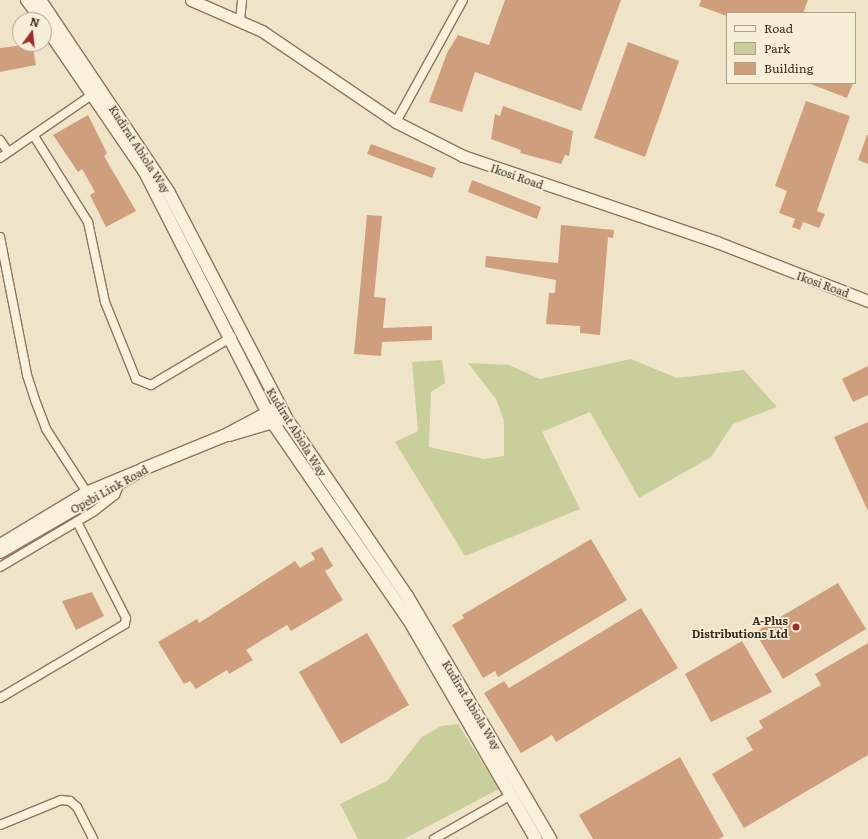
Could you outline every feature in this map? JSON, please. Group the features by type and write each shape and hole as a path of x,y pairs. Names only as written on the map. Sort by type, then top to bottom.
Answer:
{"main road":[{"path":"27,0 36,12"},
{"name":"Kudirat Abiola Way","path":"40,0 169,193 286,418 408,596 550,839"},
{"name":"Kudirat Abiola Way","path":"52,35 145,172 232,337 273,423 409,620 536,839"},
{"name":"Opebi Link Road","path":"224,436 268,411 280,407"},
{"name":"Opebi Link Road","path":"0,552 85,496 142,469 224,436 286,418"}],"street":[{"name":"Ikosi Road","path":"191,0 240,20 288,46 396,122 501,170 717,242 868,301"},
{"path":"240,20 242,0"},
{"path":"396,122 463,0"},
{"path":"0,158 93,94"},
{"path":"34,136 88,222 105,302 136,379 152,385 232,337"},
{"path":"0,140 8,152"},
{"path":"0,237 35,400 46,428 85,496"},
{"path":"0,543 123,473 142,469"},
{"path":"0,567 77,522 115,495 121,480"},
{"path":"0,698 125,624 126,618 77,522"},
{"path":"434,839 511,795"},
{"path":"1,823 61,800 70,801 77,807 94,839"}],"green space":[{"path":"631,359 677,378 744,370 777,407 733,424 711,457 639,498 590,412 542,432 580,509 465,556 395,442 418,431 412,362 442,360 445,383 431,392 429,447 484,459 504,456 504,421 496,399 468,363 509,365 540,379"},
{"path":"458,724 499,789 404,839 358,839 340,804 387,781 422,737 441,726"}],"building":[{"path":"505,0 621,0 581,111 475,72 462,112 429,102 447,53 458,35 489,45"},
{"path":"701,0 808,0 803,12 726,12 726,16 699,6"},
{"path":"628,42 679,61 645,157 594,138"},
{"path":"12,46 12,52 34,52 36,65 0,72 0,48"},
{"path":"811,84 853,84 847,98"},
{"path":"806,101 850,116 817,211 825,214 819,228 803,222 800,230 792,227 795,219 779,213 787,191 775,186"},
{"path":"503,106 573,131 569,156 565,155 561,164 520,153 521,150 491,139 495,114 500,116"},
{"path":"88,115 107,153 104,156 136,211 106,227 90,195 95,192 82,169 78,172 53,135"},
{"path":"868,135 868,164 858,160"},
{"path":"371,144 436,168 432,178 367,154"},
{"path":"472,180 541,207 537,219 468,192"},
{"path":"367,215 382,216 374,297 386,298 383,328 432,326 432,340 382,342 381,356 354,354"},
{"path":"561,225 614,230 613,238 608,237 600,335 580,333 580,326 546,324 549,293 555,293 556,280 485,267 486,256 558,263"},
{"path":"868,366 868,395 853,402 842,379"},
{"path":"868,422 868,511 834,437"},
{"path":"591,539 627,600 498,677 495,671 483,678 452,625 464,618 462,615"},
{"path":"322,547 333,566 325,571 343,600 291,631 287,625 246,650 253,660 229,674 227,670 196,689 190,681 184,684 158,642 197,619 199,623 295,561 300,568 315,559 311,553"},
{"path":"838,583 866,629 783,679 755,632"},
{"path":"92,592 104,616 76,630 62,601"},
{"path":"641,608 678,668 556,742 552,735 521,753 484,693 504,681 509,688"},
{"path":"367,633 409,705 341,744 299,672"},
{"path":"742,641 772,692 711,722 685,674"},
{"path":"868,643 868,755 744,828 712,774 753,750 746,738 763,728 759,721 821,685 815,674"},
{"path":"680,757 724,836 719,839 593,839 579,815"}],"place":[{"name":"A-Plus Distributions Ltd","path":"796,627"}]}
